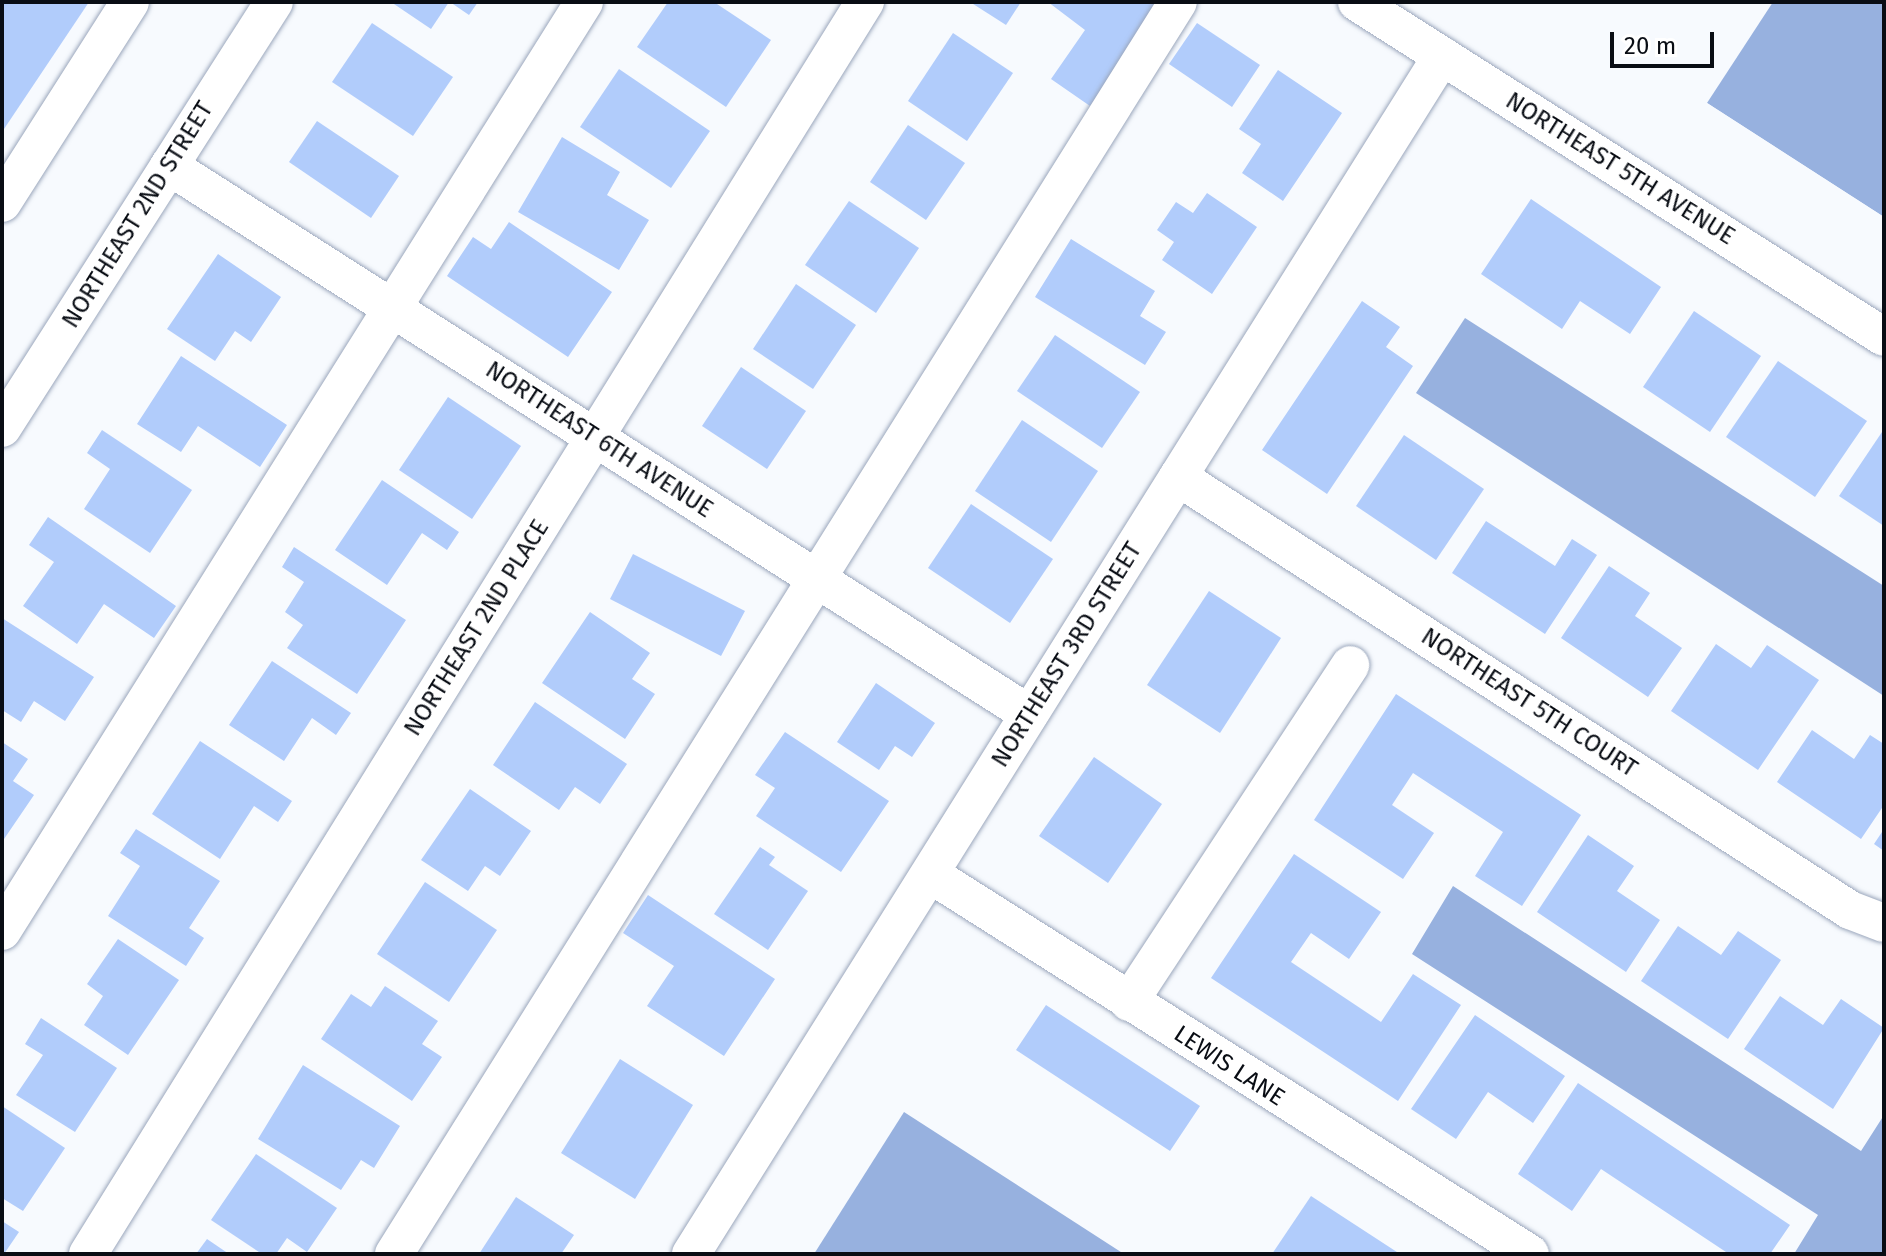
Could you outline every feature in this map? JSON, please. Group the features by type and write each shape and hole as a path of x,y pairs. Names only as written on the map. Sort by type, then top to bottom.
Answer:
{"street":[{"path":"2,203 130,2"},
{"name":"NORTHEAST 2ND STREET","path":"2,428 274,2"},
{"path":"2,931 584,2"},
{"name":"NORTHEAST 2ND PLACE","path":"88,1254 865,2"},
{"path":"394,1254 1178,2"},
{"name":"NORTHEAST 5TH AVENUE","path":"1357,2 1884,337"},
{"name":"NORTHEAST 3RD STREET","path":"691,1254 1442,56"},
{"name":"NORTHEAST 6TH AVENUE","path":"169,166 1029,714"},
{"name":"NORTHEAST 5TH COURT","path":"1178,477 1850,910 1884,923"},
{"path":"1129,1002 1350,665"},
{"name":"LEWIS LANE","path":"930,874 1530,1254"}],"water":[{"path":"1773,2 1884,2 1884,217 1707,103"},
{"path":"1465,318 1884,586 1884,696 1416,393"},
{"path":"1453,886 1861,1151 1884,1115 1884,1254 1794,1254 1818,1215 1412,954"},
{"path":"904,1112 1124,1254 814,1254"}],"pier":[{"path":"1707,103 1884,217 1884,221 1705,106"}],"building":[{"path":"2,2 89,2 2,132"},
{"path":"391,2 449,2 431,29"},
{"path":"450,2 478,2 469,15"},
{"path":"668,2 714,2 771,40 726,107 637,47"},
{"path":"970,2 1021,2 1006,25"},
{"path":"1048,2 1161,2 1090,106 1051,79 1085,30"},
{"path":"372,23 453,77 413,136 332,82"},
{"path":"1197,23 1260,65 1232,107 1169,64"},
{"path":"953,33 1013,73 967,141 908,101"},
{"path":"619,69 710,131 671,188 580,127"},
{"path":"1278,70 1342,113 1283,201 1242,173 1261,144 1239,129"},
{"path":"317,121 399,176 371,218 289,162"},
{"path":"908,125 965,163 926,220 870,182"},
{"path":"562,137 620,172 607,195 649,220 619,270 518,212"},
{"path":"1207,193 1257,227 1212,294 1162,260 1174,242 1157,230 1176,202 1193,213"},
{"path":"1531,199 1661,287 1630,334 1580,301 1562,329 1481,274"},
{"path":"849,201 919,248 876,313 805,265"},
{"path":"509,222 612,292 568,357 447,276 473,237 491,249"},
{"path":"1071,239 1155,291 1140,316 1166,332 1145,365 1035,297"},
{"path":"218,254 281,297 251,342 235,331 215,361 167,329"},
{"path":"796,284 856,325 813,389 753,349"},
{"path":"1362,301 1400,327 1386,347 1413,366 1327,494 1262,450"},
{"path":"1694,311 1761,356 1710,432 1643,387"},
{"path":"1055,335 1140,392 1102,448 1017,391"},
{"path":"181,356 287,425 260,467 198,426 181,452 137,424"},
{"path":"1778,361 1867,421 1815,497 1726,437"},
{"path":"741,367 806,411 767,469 702,426"},
{"path":"448,397 521,446 472,519 399,470"},
{"path":"1022,420 1098,471 1051,542 975,491"},
{"path":"1884,429 1884,526 1839,496"},
{"path":"102,430 192,490 150,553 84,509 110,469 87,453"},
{"path":"1404,435 1484,489 1436,560 1356,506"},
{"path":"382,480 459,532 447,550 422,533 387,585 335,550"},
{"path":"971,504 1053,559 1010,623 928,568"},
{"path":"48,517 176,606 154,638 104,604 77,644 23,606 54,562 29,545"},
{"path":"1486,521 1555,566 1572,539 1597,555 1545,634 1452,573"},
{"path":"294,547 406,620 357,694 287,648 303,625 285,612 304,582 282,567"},
{"path":"633,554 745,611 721,656 610,599"},
{"path":"1609,566 1650,593 1635,616 1682,648 1648,697 1561,638"},
{"path":"1209,591 1281,638 1220,733 1147,685"},
{"path":"590,612 650,653 632,679 655,694 625,739 542,683"},
{"path":"2,618 94,677 65,721 34,701 21,722 2,710"},
{"path":"1716,644 1751,668 1767,645 1819,680 1758,770 1671,711"},
{"path":"272,661 351,713 336,735 312,718 284,761 229,725"},
{"path":"876,683 935,723 912,757 895,746 879,770 837,742"},
{"path":"1396,694 1581,815 1522,906 1475,876 1503,832 1413,773 1392,805 1434,833 1403,879 1314,820"},
{"path":"535,702 627,764 600,804 575,787 559,810 493,765"},
{"path":"1812,730 1854,759 1870,735 1884,744 1884,805 1861,839 1777,782"},
{"path":"785,732 889,801 841,872 756,816 775,788 755,775"},
{"path":"200,741 292,801 278,822 254,806 220,859 152,814"},
{"path":"2,742 28,759 13,781 34,795 2,842"},
{"path":"1094,757 1162,804 1108,883 1039,836"},
{"path":"470,789 531,831 500,876 485,866 468,891 421,860"},
{"path":"136,829 220,881 189,928 204,938 186,966 108,916 140,866 120,853"},
{"path":"1884,829 1884,851 1874,844"},
{"path":"1588,835 1634,866 1617,891 1660,920 1626,972 1537,912"},
{"path":"760,847 775,857 769,865 808,891 768,950 714,914"},
{"path":"1294,854 1381,912 1349,959 1311,933 1291,962 1381,1022 1413,974 1461,1005 1398,1101 1211,978"},
{"path":"425,882 497,930 449,1002 377,954"},
{"path":"648,895 775,979 724,1056 647,1006 674,966 623,933"},
{"path":"1678,926 1721,955 1738,931 1781,960 1728,1039 1641,981"},
{"path":"118,939 179,980 128,1055 84,1025 103,996 87,984"},
{"path":"385,986 438,1021 422,1044 442,1057 412,1101 321,1039 351,994 371,1007"},
{"path":"1780,996 1823,1025 1841,999 1884,1028 1833,1109 1744,1049"},
{"path":"1046,1005 1200,1106 1170,1151 1016,1050"},
{"path":"1475,1015 1565,1076 1533,1123 1488,1092 1456,1139 1411,1109"},
{"path":"41,1018 117,1068 75,1132 16,1095 43,1055 25,1044"},
{"path":"620,1059 693,1105 635,1199 561,1153"},
{"path":"303,1065 400,1126 374,1168 361,1160 341,1190 258,1139"},
{"path":"1578,1083 1790,1225 1770,1254 1729,1254 1601,1169 1572,1211 1518,1174"},
{"path":"2,1106 65,1148 23,1211 2,1198"},
{"path":"256,1154 337,1208 307,1252 287,1238 276,1254 262,1254 211,1220"},
{"path":"1311,1196 1400,1254 1272,1254"},
{"path":"516,1197 574,1235 561,1254 479,1254"},
{"path":"2,1221 19,1232 4,1254 2,1254"},
{"path":"207,1239 229,1254 196,1254"}]}
